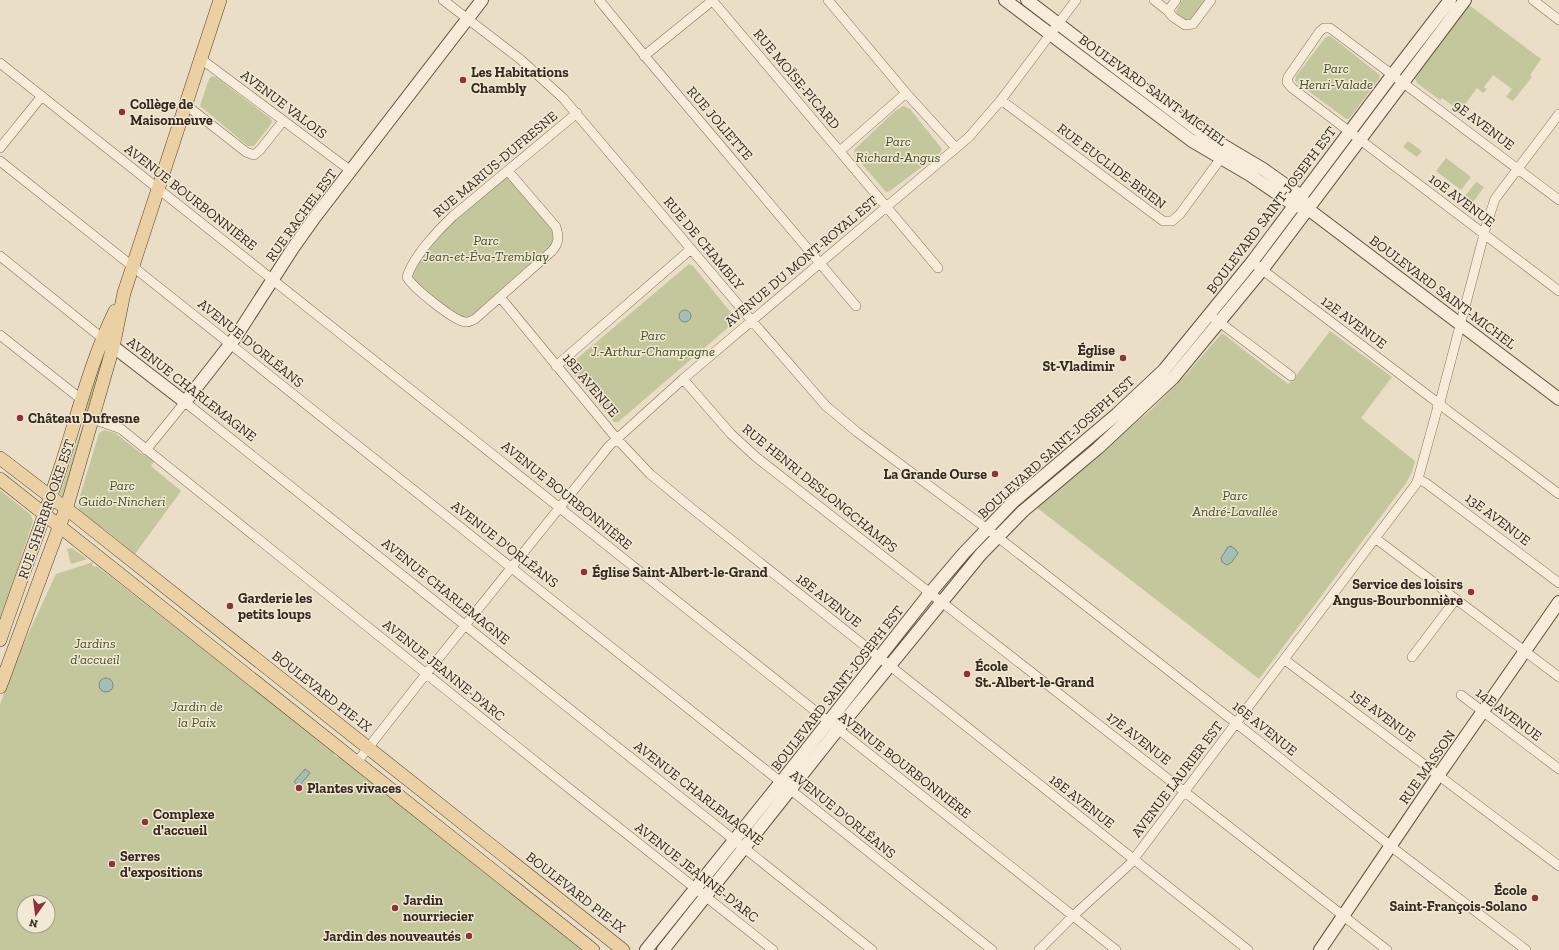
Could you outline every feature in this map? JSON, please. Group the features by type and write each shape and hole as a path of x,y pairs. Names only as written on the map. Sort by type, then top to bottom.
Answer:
{"main road":[{"name":"RUE SHERBROOKE EST","path":"0,687 66,508 113,347 124,293 220,0"},
{"name":"RUE RACHEL EST","path":"185,402 230,345 274,280 293,248 482,0"},
{"name":"BOULEVARD SAINT-MICHEL","path":"1005,0 1192,141 1263,169 1297,201 1559,399"},
{"name":"BOULEVARD SAINT-MICHEL","path":"1027,0 1198,131 1224,153"},
{"name":"BOULEVARD SAINT-JOSEPH EST","path":"646,950 696,889 739,844 786,786 833,726 879,658 930,593 986,528 1025,491 1092,436 1164,370 1252,262 1392,74 1450,0"},
{"name":"BOULEVARD SAINT-JOSEPH EST","path":"833,726 889,665 941,601 997,536 1027,507 1129,421 1173,378 1262,270 1465,0"},
{"name":"RUE SHERBROOKE EST","path":"0,640 45,516 102,338 124,293"},
{"name":"AVENUE CHARLEMAGNE","path":"102,338 185,402"},
{"name":"BOULEVARD PIE-IX","path":"0,458 66,508 623,950"},
{"path":"0,479 59,528 593,950"},
{"name":"RUE MASSON","path":"1320,950 1559,602"},
{"name":"BOULEVARD SAINT-JOSEPH EST","path":"663,950 706,896 739,844"}],"street":[{"name":"RUE DE CHAMBLY","path":"443,0 550,85 577,114 826,406 857,432 986,528"},
{"name":"RUE JOLIETTE","path":"599,0 644,56 856,306"},
{"path":"644,56 712,0"},
{"name":"RUE MOÏSE-PICARD","path":"712,0 888,206 938,268"},
{"path":"828,0 906,93 956,148"},
{"name":"AVENUE DU MONT-ROYAL EST","path":"357,762 608,446 683,379 888,206 981,125 1002,100 1076,0"},
{"path":"1154,0 1168,11 1173,18 1182,24 1189,25 1193,24 1211,0"},
{"path":"1168,11 1176,0"},
{"path":"1533,0 1559,20"},
{"name":"9E AVENUE","path":"1349,131 1292,88 1287,82 1289,74 1320,31 1324,28 1334,29 1559,200"},
{"name":"AVENUE VALOIS","path":"201,59 351,171"},
{"name":"AVENUE BOURBONNIÈRE","path":"0,63 1116,950"},
{"path":"840,151 906,93"},
{"path":"0,148 42,96"},
{"name":"RUE EUCLIDE-BRIEN","path":"1002,100 1163,221 1172,221 1180,214 1224,153"},
{"path":"186,105 250,154 258,153 283,121"},
{"name":"RUE MARIUS-DUFRESNE","path":"500,297 475,319 466,322 456,319 410,283 407,277 409,268 436,232 452,216 577,114"},
{"name":"AVENUE LAURIER EST","path":"1039,950 1073,916 1134,860 1285,660 1418,479 1461,325 1484,234 1495,199 1559,114"},
{"name":"10E AVENUE","path":"1349,131 1559,291"},
{"name":"AVENUE D'ORLÉANS","path":"0,161 992,950"},
{"path":"500,297 558,244 556,227 508,171"},
{"path":"556,366 691,249"},
{"name":"AVENUE CHARLEMAGNE","path":"0,256 102,338"},
{"name":"12E AVENUE","path":"1252,262 1430,396 1439,405 1559,494"},
{"name":"18E AVENUE","path":"500,297 617,439 650,474 879,658 1248,950"},
{"path":"1210,315 1291,376"},
{"path":"0,335 82,400"},
{"name":"RUE HENRI DESLONGCHAMPS","path":"683,379 731,434 757,458 930,593"},
{"name":"AVENUE CHARLEMAGNE","path":"185,402 872,950"},
{"name":"RUE RACHEL EST","path":"146,450 185,402"},
{"name":"AVENUE JEANNE-D'ARC","path":"92,419 116,427 146,450 773,950"},
{"name":"13E AVENUE","path":"1418,479 1426,483 1559,583"},
{"name":"16E AVENUE","path":"986,528 1236,723 1390,846 1526,950"},
{"path":"1375,538 1559,677"},
{"name":"17E AVENUE","path":"930,593 1387,950"},
{"path":"1412,657 1456,599"},
{"name":"15E AVENUE","path":"1285,660 1559,866"},
{"name":"14E AVENUE","path":"1461,695 1559,769"}],"green space":[{"path":"1182,0 1207,0 1192,19 1185,20 1178,16 1176,11"},
{"path":"1469,5 1541,59 1530,75 1532,77 1513,101 1506,97 1512,89 1493,75 1484,87 1487,89 1483,93 1477,88 1460,111 1442,98 1440,100 1417,83 1415,78"},
{"name":"Parc Henri-Valade","path":"1329,36 1380,75 1379,79 1349,119 1346,119 1295,81 1296,76 1325,38"},
{"path":"212,76 216,77 271,119 271,124 254,146 248,146 200,106 209,79"},
{"name":"Parc Richard-Angus","path":"903,106 910,109 942,149 940,153 890,191 886,192 855,156 854,150 895,111"},
{"path":"1408,141 1422,151 1417,157 1403,147"},
{"path":"1446,158 1471,177 1461,190 1436,171"},
{"name":"Parc Jean-et-Éva-Tremblay","path":"508,171 556,227 558,244 466,323 410,283 409,268 436,232"},
{"path":"1476,182 1484,187 1473,202 1465,196"},
{"name":"Parc J.-Arthur-Champagne","path":"689,264 693,266 737,320 618,422 614,422 568,366"},
{"name":"Parc André-Lavallée","path":"1330,331 1392,377 1361,418 1415,461 1412,472 1406,483 1259,679 1036,507 1152,409 1184,377 1222,333 1288,384"},
{"path":"104,354 105,355 64,496 62,496 60,494 85,419 86,405"},
{"name":"Parc Guido-Nincheri","path":"104,430 115,433 142,454 155,460 151,466 181,491 135,554 103,528 101,530 79,511 79,506 77,506 99,433"},
{"path":"0,490 31,515 33,521 0,623"},
{"path":"72,548 87,559 71,564 67,549"},
{"path":"93,562 92,565 95,567 97,566 333,751 334,755 337,757 339,756 584,950 0,950 0,705 10,673 56,574"}],"water":[{"path":"683,310 687,310 691,316 687,322 683,322 679,318 679,314"},
{"path":"1231,546 1238,553 1232,562 1227,565 1222,562 1221,558 1228,547"},
{"path":"106,678 111,680 113,685 111,690 106,692 101,690 99,685 101,680"},
{"path":"305,769 310,773 299,786 294,782"}],"place":[{"name":"Les Habitations Chambly","path":"463,80"},
{"name":"Collège de Maisonneuve","path":"122,112"},
{"name":"Église St-Vladimir","path":"1123,358"},
{"name":"Château Dufresne","path":"20,418"},
{"name":"La Grande Ourse","path":"995,474"},
{"name":"Église Saint-Albert-le-Grand","path":"584,572"},
{"name":"Service des loisirs Angus-Bourbonnière","path":"1471,592"},
{"name":"Garderie les petits loups","path":"230,606"},
{"name":"École St.-Albert-le-Grand","path":"967,674"},
{"name":"Plantes vivaces","path":"299,788"},
{"name":"Complexe d'accueil","path":"145,822"},
{"name":"Serres d'expositions","path":"112,864"},
{"name":"École Saint-François-Solano","path":"1535,898"},
{"name":"Jardin nourriecier","path":"395,908"},
{"name":"Jardin des nouveautés","path":"469,936"}],"park label":[{"name":"Jardins d'accueil","path":"95,652"},
{"name":"Jardin de la Paix","path":"197,714"}]}
